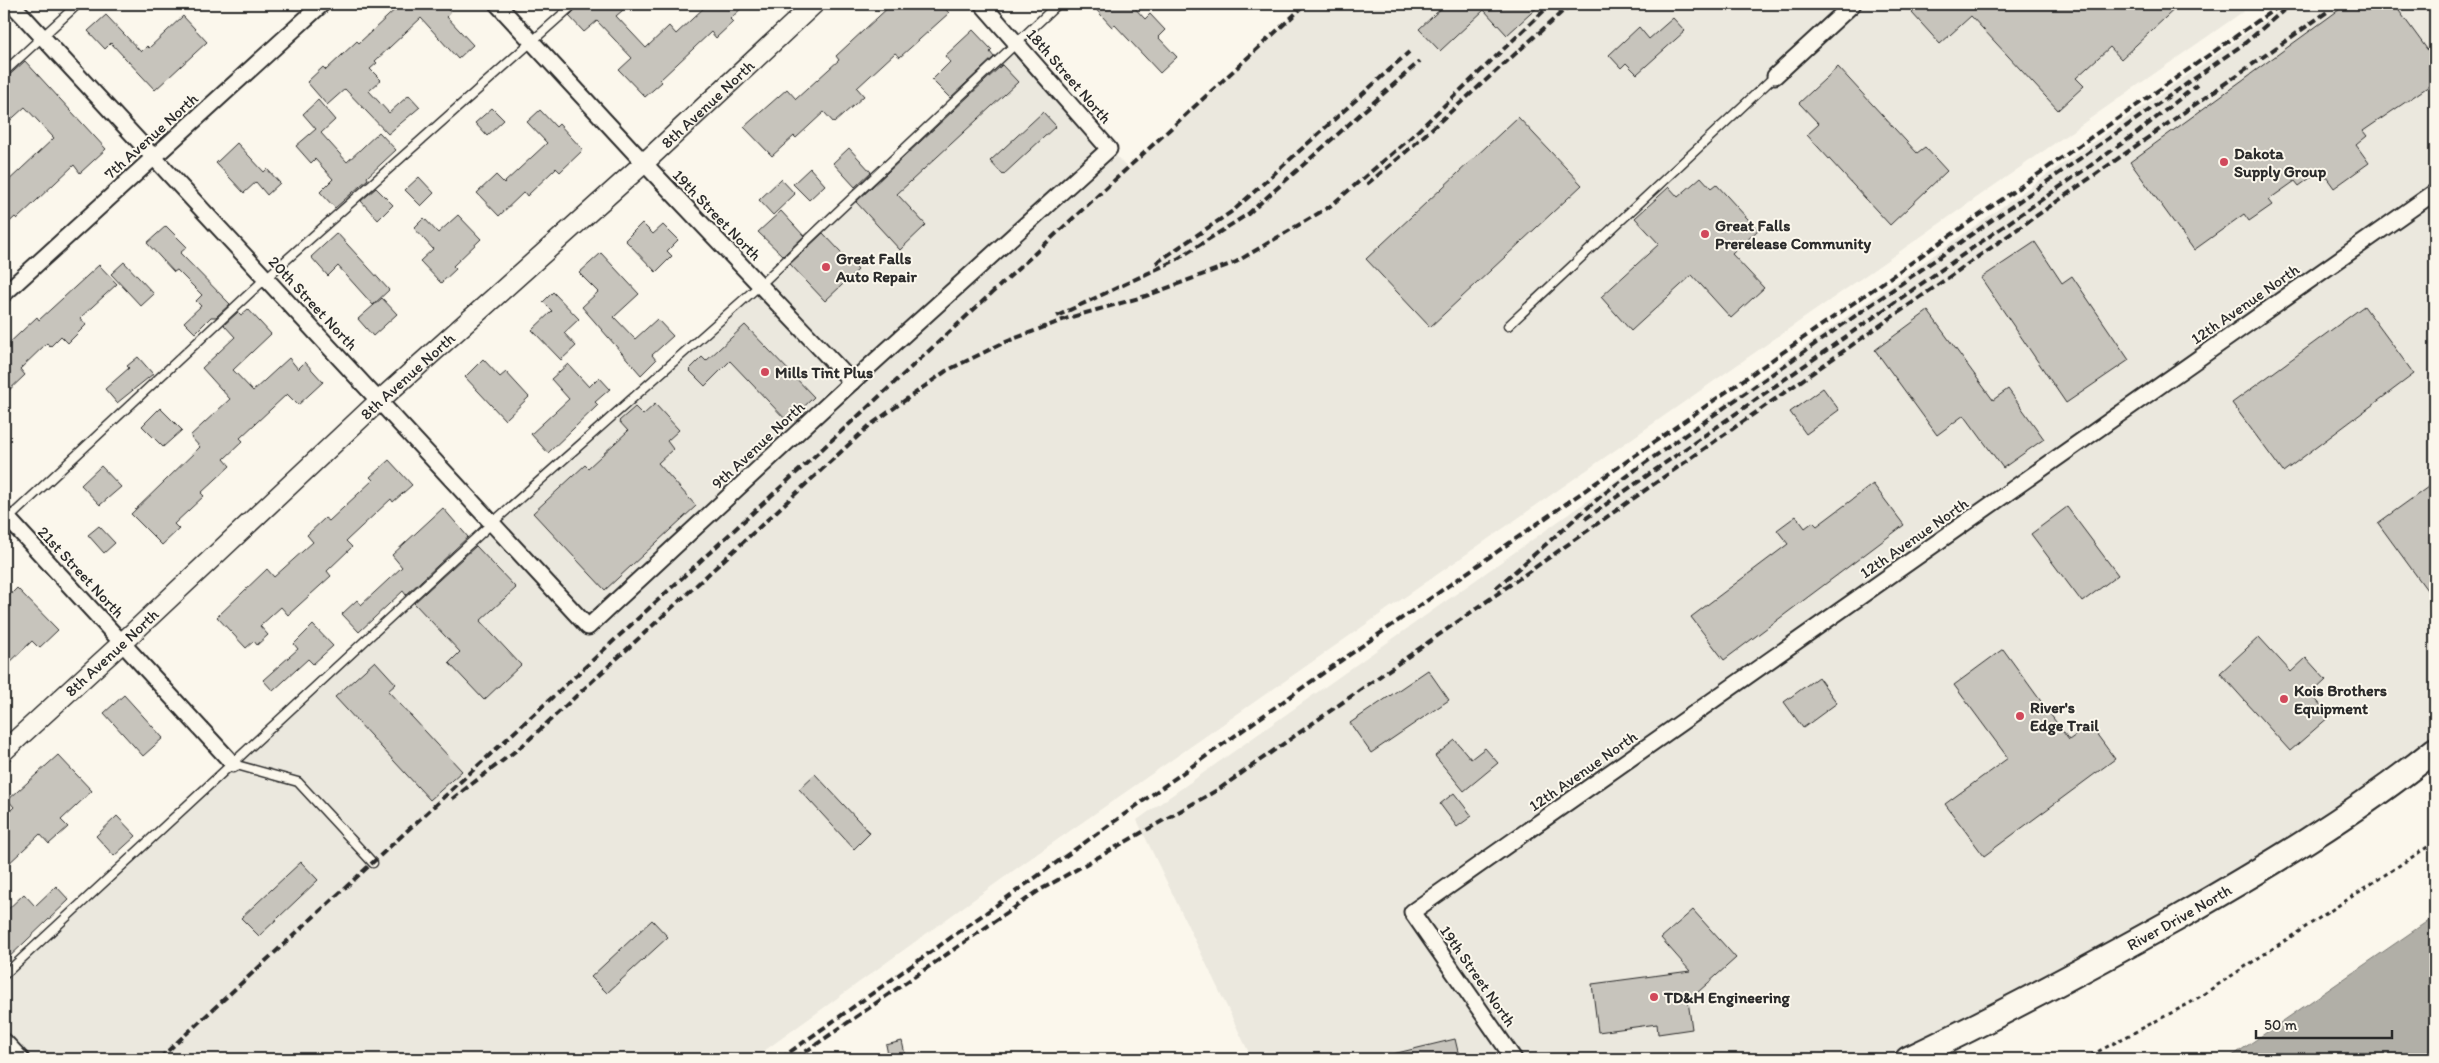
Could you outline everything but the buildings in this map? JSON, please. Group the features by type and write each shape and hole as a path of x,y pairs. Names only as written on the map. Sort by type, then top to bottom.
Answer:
{"main road":[{"name":"River Drive North","path":"1908,1059 2065,981 2274,863 2435,750"}],"street":[{"name":"20th Street North","path":"12,4 588,627"},
{"name":"7th Avenue North","path":"4,294 322,4"},
{"name":"19th Street North","path":"497,4 644,163 852,382"},
{"name":"8th Avenue North","path":"4,751 123,642 380,400 644,163 814,4"},
{"name":"18th Street North","path":"982,4 1109,149"},
{"path":"1775,76 1853,4"},
{"name":"9th Avenue North","path":"588,627 852,382 1109,149"},
{"name":"12th Avenue North","path":"1412,912 2435,192"},
{"name":"21st Street North","path":"5,519 123,642 233,764"},
{"name":"19th Street North","path":"1412,912 1514,1059"},
{"path":"4,1041 21,1059"}],"lane":[{"path":"4,72 78,4"},
{"path":"5,519 266,278 574,4"},
{"path":"4,975 491,524 760,285 1058,4"},
{"path":"1508,326 1775,76"},
{"path":"233,764 298,782 373,863"}],"path":[{"path":"2084,1059 2190,1003 2435,842"}],"shaded area":[{"path":"1306,4 2254,4 1024,863 753,1059 4,1059 4,975 491,524 760,285 1016,42 1127,168"},
{"path":"2288,4 2435,4 2435,750 2274,863 1906,1059 1252,1059 1137,820"},
{"path":"2435,916 2435,1059 2228,1059"}],"railway":[{"path":"159,1059 1306,4"},
{"path":"452,799 522,746 869,426 946,371 1003,343 1068,318 1146,296 1236,262 1329,207 1406,142 1551,4"},
{"path":"1367,184 1399,158 1571,4"},
{"path":"780,1059 1319,676 2282,4"},
{"path":"1496,588 1601,496 1638,468 2245,43 2291,4"},
{"path":"795,1059 1040,890 1219,789 2327,12"},
{"path":"1156,263 1234,210 1409,52"},
{"path":"1057,316 1176,260 1248,214 1420,61"},
{"path":"1585,519 2137,133 2197,85"}],"place":[{"name":"Dakota Supply Group","path":"2224,162"},
{"name":"Great Falls Prerelease Community","path":"1705,234"},
{"name":"Great Falls Auto Repair","path":"826,267"},
{"name":"Mills Tint Plus","path":"765,372"},
{"name":"Kois Brothers Equipment","path":"2284,699"},
{"name":"River's Edge Trail","path":"2020,716"},
{"name":"TD&H Engineering","path":"1654,997"}]}
